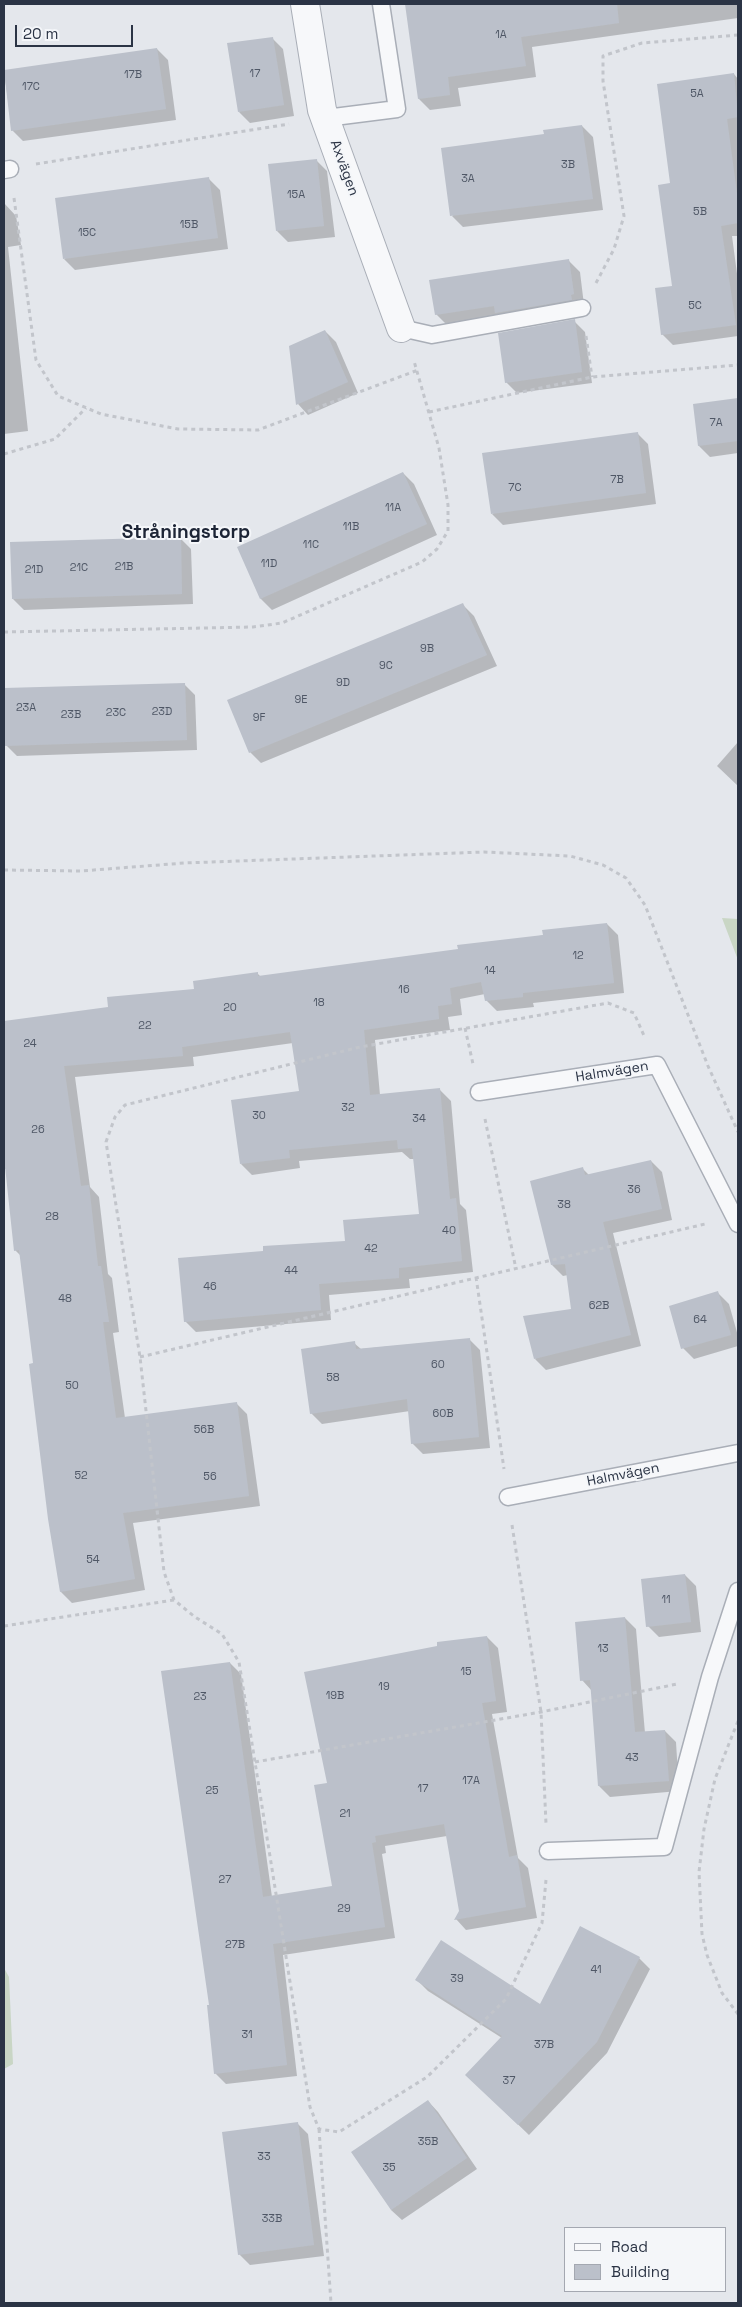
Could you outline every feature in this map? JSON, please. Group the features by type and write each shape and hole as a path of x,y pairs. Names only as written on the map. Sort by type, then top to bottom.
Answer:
{"street":[{"name":"Axvägen","path":"305,4 322,110 401,328"}],"lane":[{"path":"326,118 397,109 381,4"},
{"path":"401,328 432,335 582,308"},
{"name":"Halmvägen","path":"479,1092 657,1065 736,1221"},
{"name":"Halmvägen","path":"508,1497 738,1452"},
{"path":"548,1851 664,1847 710,1677 738,1591"}],"path":[{"path":"592,377 582,308 614,249 624,216 604,81 603,56 642,43 738,35"},
{"path":"326,118 7,169 36,360 58,396 101,414 178,428 258,430 418,370"},
{"path":"4,632 253,627 282,623 422,562 437,548 448,531 448,505 439,448 418,370 401,328"},
{"path":"429,412 592,377 738,365"},
{"path":"4,454 55,439 86,408"},
{"path":"4,870 81,871 184,863 484,852 570,856 603,865 626,878 644,905 708,1066 738,1131"},
{"path":"331,2303 319,2129 310,2107 239,1662 222,1634 195,1617 174,1600 164,1572 140,1357 106,1142 115,1117 126,1105 360,1047 608,1003 634,1014 657,1065"},
{"path":"465,1028 516,1269"},
{"path":"140,1357 516,1269 736,1221"},
{"path":"4,1626 174,1600"},
{"path":"255,1762 541,1712 710,1677"},
{"path":"319,2129 340,2132 427,2077 506,2000 542,1923 548,1851 541,1712"},
{"path":"738,1721 715,1779 704,1829 700,1872 702,1934 707,1955 722,1993 738,2014"}],"green space":[{"path":"722,918 738,919 738,960"},
{"path":"4,1968 9,1977 13,2064 4,2069"}],"building":[{"path":"405,4 617,4 619,23 521,37 526,66 448,77 450,95 418,99"},
{"path":"273,37 284,105 238,112 227,43"},
{"path":"157,48 166,109 11,131 4,70"},
{"path":"734,73 738,117 727,119 738,201 738,223 721,226 736,325 661,335 655,288 672,286 658,185 670,183 657,84"},
{"path":"582,125 593,199 450,216 441,148 544,134 543,130"},
{"path":"317,159 324,226 276,231 268,164"},
{"path":"209,177 218,238 63,259 55,198"},
{"path":"569,259 574,294 571,295 572,300 495,313 494,306 435,315 429,280"},
{"path":"575,319 582,372 505,383 498,333"},
{"path":"325,330 348,382 296,405 289,346"},
{"path":"738,398 738,441 698,446 693,404"},
{"path":"638,432 646,493 491,514 482,453"},
{"path":"403,472 427,524 260,599 237,547"},
{"path":"181,537 182,594 12,599 10,542"},
{"path":"463,603 487,655 249,753 227,700"},
{"path":"185,683 187,740 4,746 4,688"},
{"path":"607,923 614,983 523,993 523,997 485,1001 481,982 450,988 452,1004 438,1006 439,1019 364,1030 370,1095 440,1088 450,1199 456,1198 462,1261 399,1268 399,1278 319,1284 321,1310 184,1322 178,1258 263,1251 263,1246 345,1241 343,1220 419,1214 412,1148 398,1149 397,1140 289,1150 290,1158 240,1164 231,1100 299,1091 290,1032 182,1047 183,1056 64,1066 81,1186 89,1185 98,1266 101,1266 109,1322 103,1322 116,1418 237,1402 249,1496 123,1513 135,1579 60,1592 48,1519 29,1364 33,1363 19,1250 14,1251 4,1157 4,1021 108,1007 107,997 194,989 193,981 258,972 258,976 458,949 457,945 543,935 542,930"},
{"path":"651,1160 662,1209 603,1222 631,1335 534,1359 523,1316 571,1309 565,1264 551,1265 530,1181 583,1167 585,1175"},
{"path":"718,1291 731,1335 681,1349 669,1306"},
{"path":"470,1338 479,1437 411,1444 407,1399 310,1414 301,1349 355,1341 356,1349"},
{"path":"685,1574 691,1622 646,1627 641,1579"},
{"path":"625,1617 635,1732 665,1730 669,1781 598,1786 590,1680 580,1681 575,1622"},
{"path":"487,1636 496,1701 482,1703 509,1857 517,1855 526,1907 454,1920 459,1911 444,1824 375,1836 376,1842 372,1843 385,1927 273,1944 287,2065 214,2074 207,2005 209,2005 161,1671 230,1662 263,1897 332,1886 314,1785 327,1783 304,1672 437,1646 437,1642"},
{"path":"580,1926 640,1957 597,2042 518,2125 465,2075 502,2036 415,1980 441,1940 540,2004"},
{"path":"428,2100 467,2158 391,2210 351,2152"},
{"path":"298,2122 314,2245 238,2255 222,2132"}],"district":[{"name":"Stråningstorp","path":"186,533"}]}
